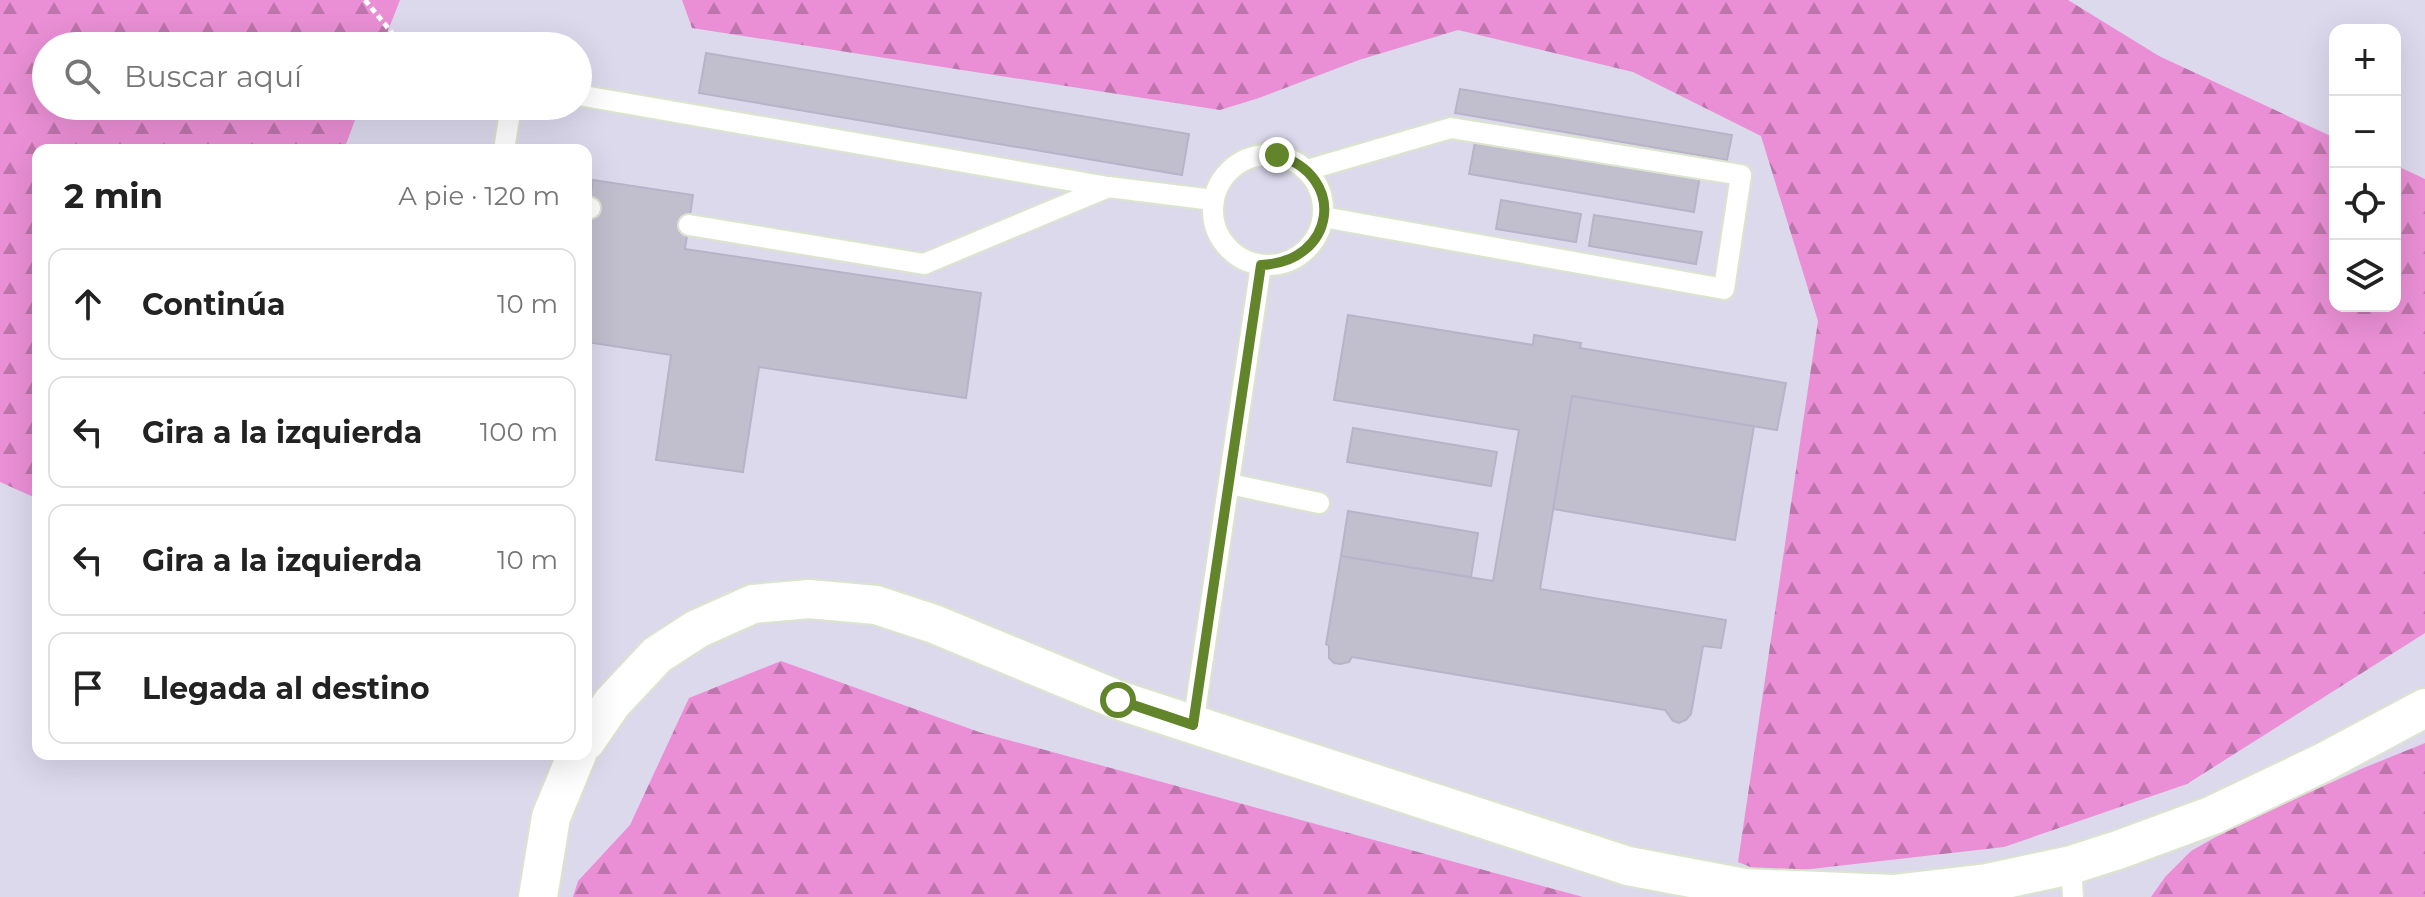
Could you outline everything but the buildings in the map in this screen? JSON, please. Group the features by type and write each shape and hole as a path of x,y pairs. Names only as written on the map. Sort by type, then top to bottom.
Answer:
{"street":[{"path":"592,732 612,703 657,655 697,629 753,604 809,599 876,605 934,624 1118,700 1628,866 1747,893 1893,894 1987,883 2072,881 2322,763 2425,708"},
{"path":"538,897 551,817 575,760"}],"lane":[{"path":"592,97 1108,187 1213,200"},
{"path":"505,144 509,120"},
{"path":"1307,170 1451,128 1741,175 1724,289 1323,217"},
{"path":"1259,154 1293,160 1307,170 1323,200 1323,217 1318,234 1309,248 1295,259 1261,265 1244,260 1218,235 1213,218 1213,200 1218,184 1229,170 1259,154"},
{"path":"689,225 924,264 1108,187"},
{"path":"1193,725 1261,265"},
{"path":"1230,484 1319,503"}],"path":[{"path":"365,0 391,32"}],"green space":[{"path":"0,0 400,0 387,32 32,32 32,120 355,120 346,144 32,144 32,496 0,482"},
{"path":"682,0 2068,0 2159,56 2329,135 2329,312 2401,312 2401,168 2425,179 2425,633 2187,784 2004,847 1768,874 1738,862 1818,321 1761,136 1633,72 1458,30 1359,60 1220,110 692,28"},
{"path":"781,661 979,732 1583,897 573,897 578,881 630,825 689,698"},
{"path":"2425,743 2425,897 2151,897 2165,877 2191,851 2235,826"}],"route":[{"path":"1118,700 1193,725 1261,265 1295,259 1309,248 1318,234 1323,217 1323,200 1307,170 1293,160 1277,155"}]}
